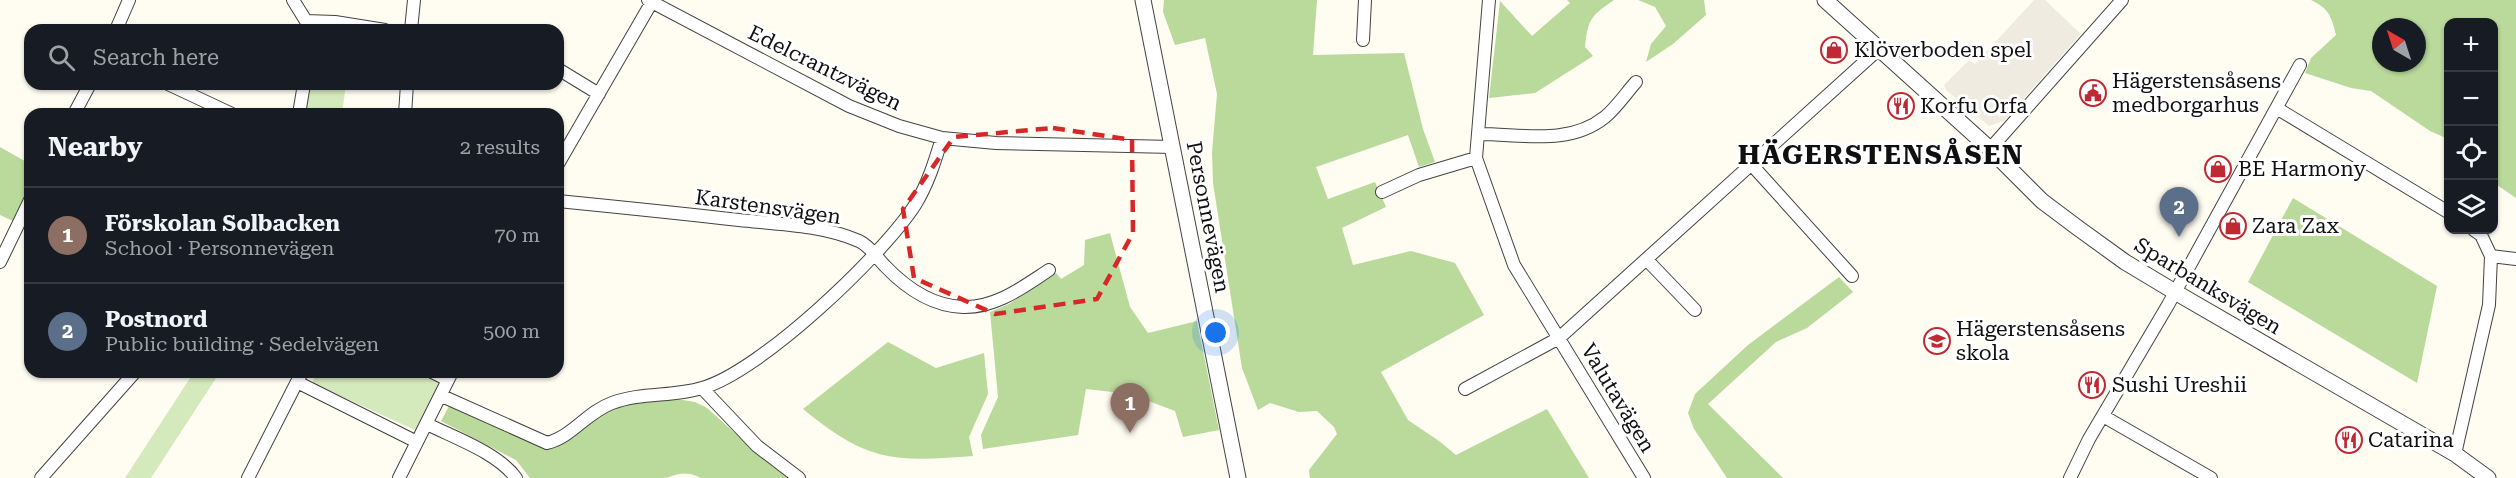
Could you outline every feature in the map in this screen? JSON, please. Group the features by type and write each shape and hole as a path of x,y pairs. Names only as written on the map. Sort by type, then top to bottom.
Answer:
{"street":[{"path":"119,24 129,0"},
{"path":"293,0 306,24"},
{"path":"412,24 414,0"},
{"name":"Personnevägen","path":"1143,0 1238,478"},
{"path":"1363,40 1365,0"},
{"name":"Valutavägen","path":"1489,0 1476,158 1515,265 1644,478"},
{"name":"Sparbanksvägen","path":"1826,0 1990,149 2042,201 2125,262 2455,454 2488,478"},
{"path":"1990,149 2122,0"},
{"path":"564,154 651,1"},
{"name":"Edelcrantzvägen","path":"651,1 849,106 898,126 942,138 996,143 1173,147"},
{"path":"321,24 335,22 348,24"},
{"path":"1559,338 1880,48"},
{"path":"2070,478 2300,65"},
{"path":"564,73 598,94"},
{"path":"1479,134 1549,138 1572,134 1591,127 1607,116 1636,82"},
{"path":"77,108 87,90"},
{"path":"181,90 219,108"},
{"path":"300,108 303,90"},
{"path":"405,108 407,90"},
{"path":"2277,109 2444,210"},
{"path":"442,396 547,443 556,441 598,408 646,394 702,388 735,373 772,347 875,256 907,216 923,191 942,138"},
{"path":"1382,192 1419,175 1476,158"},
{"path":"1751,164 1852,276"},
{"name":"Karstensvägen","path":"564,202 801,227 859,241 868,247 898,279 921,295 937,302 956,306 985,306 1050,270"},
{"path":"0,262 24,212"},
{"path":"2455,454 2489,305 2491,256 2480,234"},
{"path":"2491,256 2516,259"},
{"path":"1647,260 1695,310"},
{"name":"Valutavägen","path":"1465,389 1559,338"},
{"path":"41,478 130,378"},
{"path":"248,478 298,378"},
{"path":"301,378 417,442"},
{"path":"399,478 449,378"},
{"path":"702,388 757,446 799,478"},
{"path":"2103,416 2211,478"},
{"path":"427,424 497,459 516,478"}],"highlighted area":[{"path":"1053,128 1132,140 1133,233 1097,299 995,314 914,278 903,209 954,137"}],"green space":[{"path":"1164,0 1317,0 1313,55 1404,53 1423,129 1435,162 1419,167 1408,135 1316,167 1328,199 1375,182 1386,207 1342,228 1353,265 1411,251 1455,263 1484,315 1381,372 1408,420 1456,455 1547,409 1589,478 1310,478 1309,470 1337,434 1334,427 1317,411 1299,412 1270,403 1258,410 1242,368 1213,183 1212,152 1217,94 1205,38 1175,45 1163,12"},
{"path":"1567,0 1614,0 1600,10 1589,24 1585,47 1593,56 1535,93 1489,98 1500,1 1532,36 1570,3"},
{"path":"1638,0 1704,0 1706,15 1673,44 1646,62 1651,44 1666,26 1655,7"},
{"path":"2311,0 2516,0 2516,198 2498,186 2498,18 2444,18 2444,137 2430,131 2371,91 2351,88 2305,73 2311,58 2336,35 2333,22 2326,10"},
{"path":"308,90 345,90 343,108 306,108"},
{"path":"0,147 24,161 24,200 13,221 0,215"},
{"path":"2293,198 2437,286 2417,383 2248,282"},
{"path":"1110,233 1130,307 1148,333 1197,321 1219,430 1183,437 1175,411 1130,394 1086,389 1078,435 983,449 981,435 998,397 990,312 1009,304 1056,273 1061,279 1084,265 1085,240"},
{"path":"1839,277 1853,292 1807,328 1776,342 1708,404 1783,478 1727,478 1694,429 1688,413 1695,394 1748,345"},
{"path":"888,342 936,368 984,353 988,394 969,437 973,456 914,459 868,451 829,429 803,409"},
{"path":"190,378 216,378 151,478 125,478"},
{"path":"314,378 434,378 440,381 417,431 312,383"},
{"path":"677,399 695,402 707,408 773,467 789,478 701,478 692,474 684,474 666,478 530,478 516,460 441,421 450,404 545,448 604,413 625,405"}],"shaded area":[{"path":"2034,0 2045,0 2081,34 2004,121 1989,126 1946,90 1944,85 1969,60 1975,64"}],"place":[{"name":"Klöverboden spel","path":"1834,50"},
{"name":"Hägerstensåsens medborgarhus","path":"2093,93"},
{"name":"Korfu Orfa","path":"1901,106"},
{"name":"BE Harmony","path":"2218,169"},
{"name":"Zara Zax","path":"2233,226"},
{"name":"Postnord","path":"2179,237"},
{"name":"Hägerstensåsens skola","path":"1937,341"},
{"name":"Sushi Ureshii","path":"2092,385"},
{"name":"Förskolan Solbacken","path":"1130,433"},
{"name":"Catarina","path":"2349,440"}],"district":[{"name":"HÄGERSTENSÅSEN","path":"1881,155"}]}
